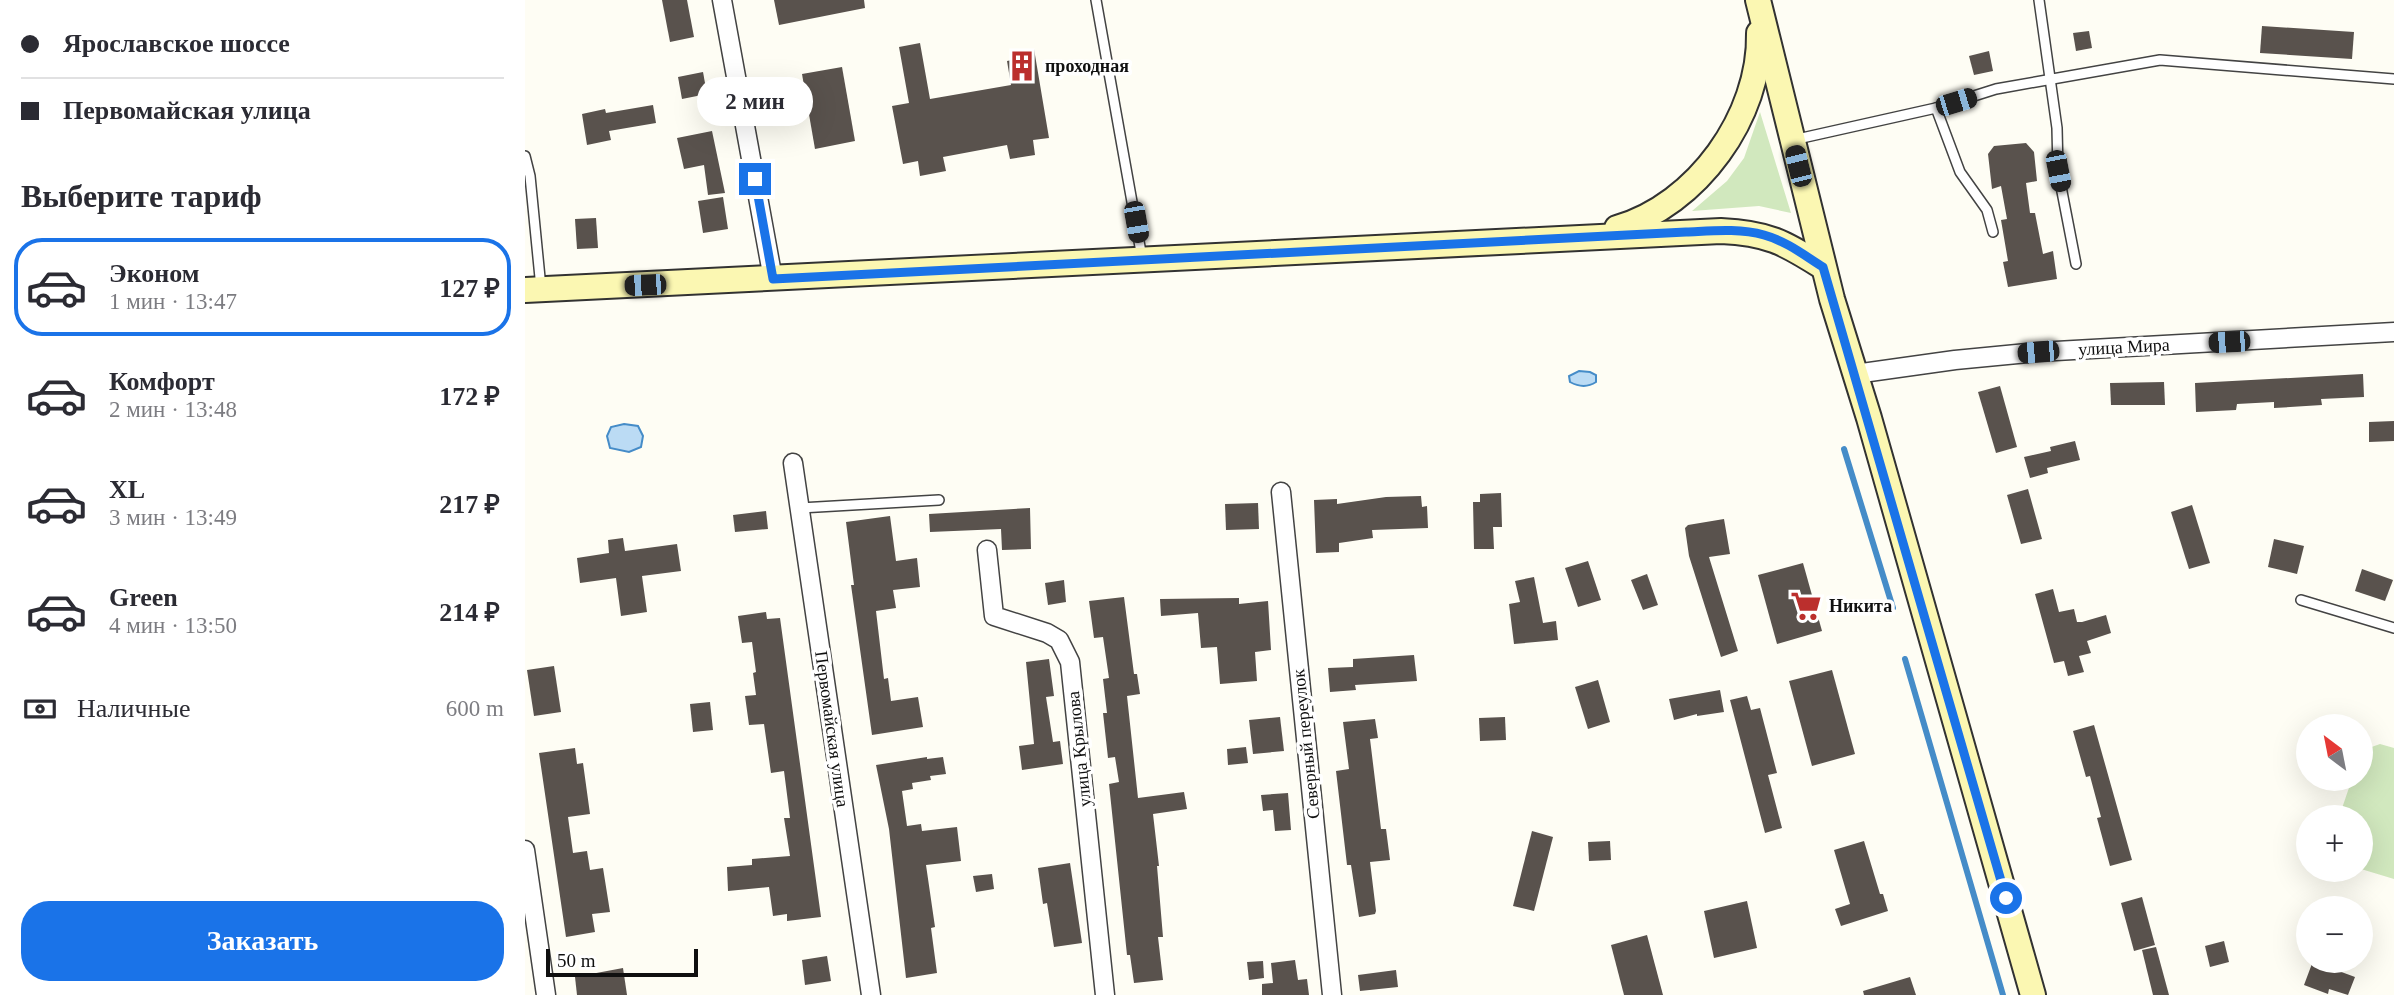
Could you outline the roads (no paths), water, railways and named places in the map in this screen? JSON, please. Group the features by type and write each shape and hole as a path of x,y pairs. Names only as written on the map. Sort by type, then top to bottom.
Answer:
{"main road":[{"path":"1590,237 1634,224 1667,205 1702,174 1730,137 1753,80 1759,48 1758,0"},
{"path":"1758,0 1823,267 2033,995"},
{"path":"533,290 1721,231 1753,233 1779,240 1823,267"}],"street":[{"path":"722,0 773,279"},
{"name":"улица Мира","path":"1855,374 2038,352 2394,332"},
{"name":"Первомайская улица","path":"793,463 871,995"},
{"name":"Северный переулок","path":"1281,492 1332,995"},
{"name":"улица Крылова","path":"987,550 995,616 1047,633 1059,640 1070,662 1105,995"},
{"path":"525,850 546,995"}],"lane":[{"path":"1096,0 1143,260"},
{"path":"2039,0 2057,128 2058,171 2076,264"},
{"path":"1792,141 1936,108 1996,89 2160,60 2394,79"},
{"path":"1936,108 1960,172 1987,210 1993,232"},
{"path":"525,156 530,176 533,290"},
{"path":"800,508 939,500"},
{"path":"2301,600 2394,628"}],"water":[{"path":"1579,371 1596,375 1596,382 1583,386 1570,382 1569,376"},
{"path":"624,424 638,426 643,436 641,447 629,452 610,448 607,436 611,427"}],"waterway":[{"path":"1844,449 1893,608"},
{"path":"1905,659 2003,995"}],"place":[{"name":"проходная","path":"1022,66"},
{"name":"Никита","path":"1806,606"}]}
